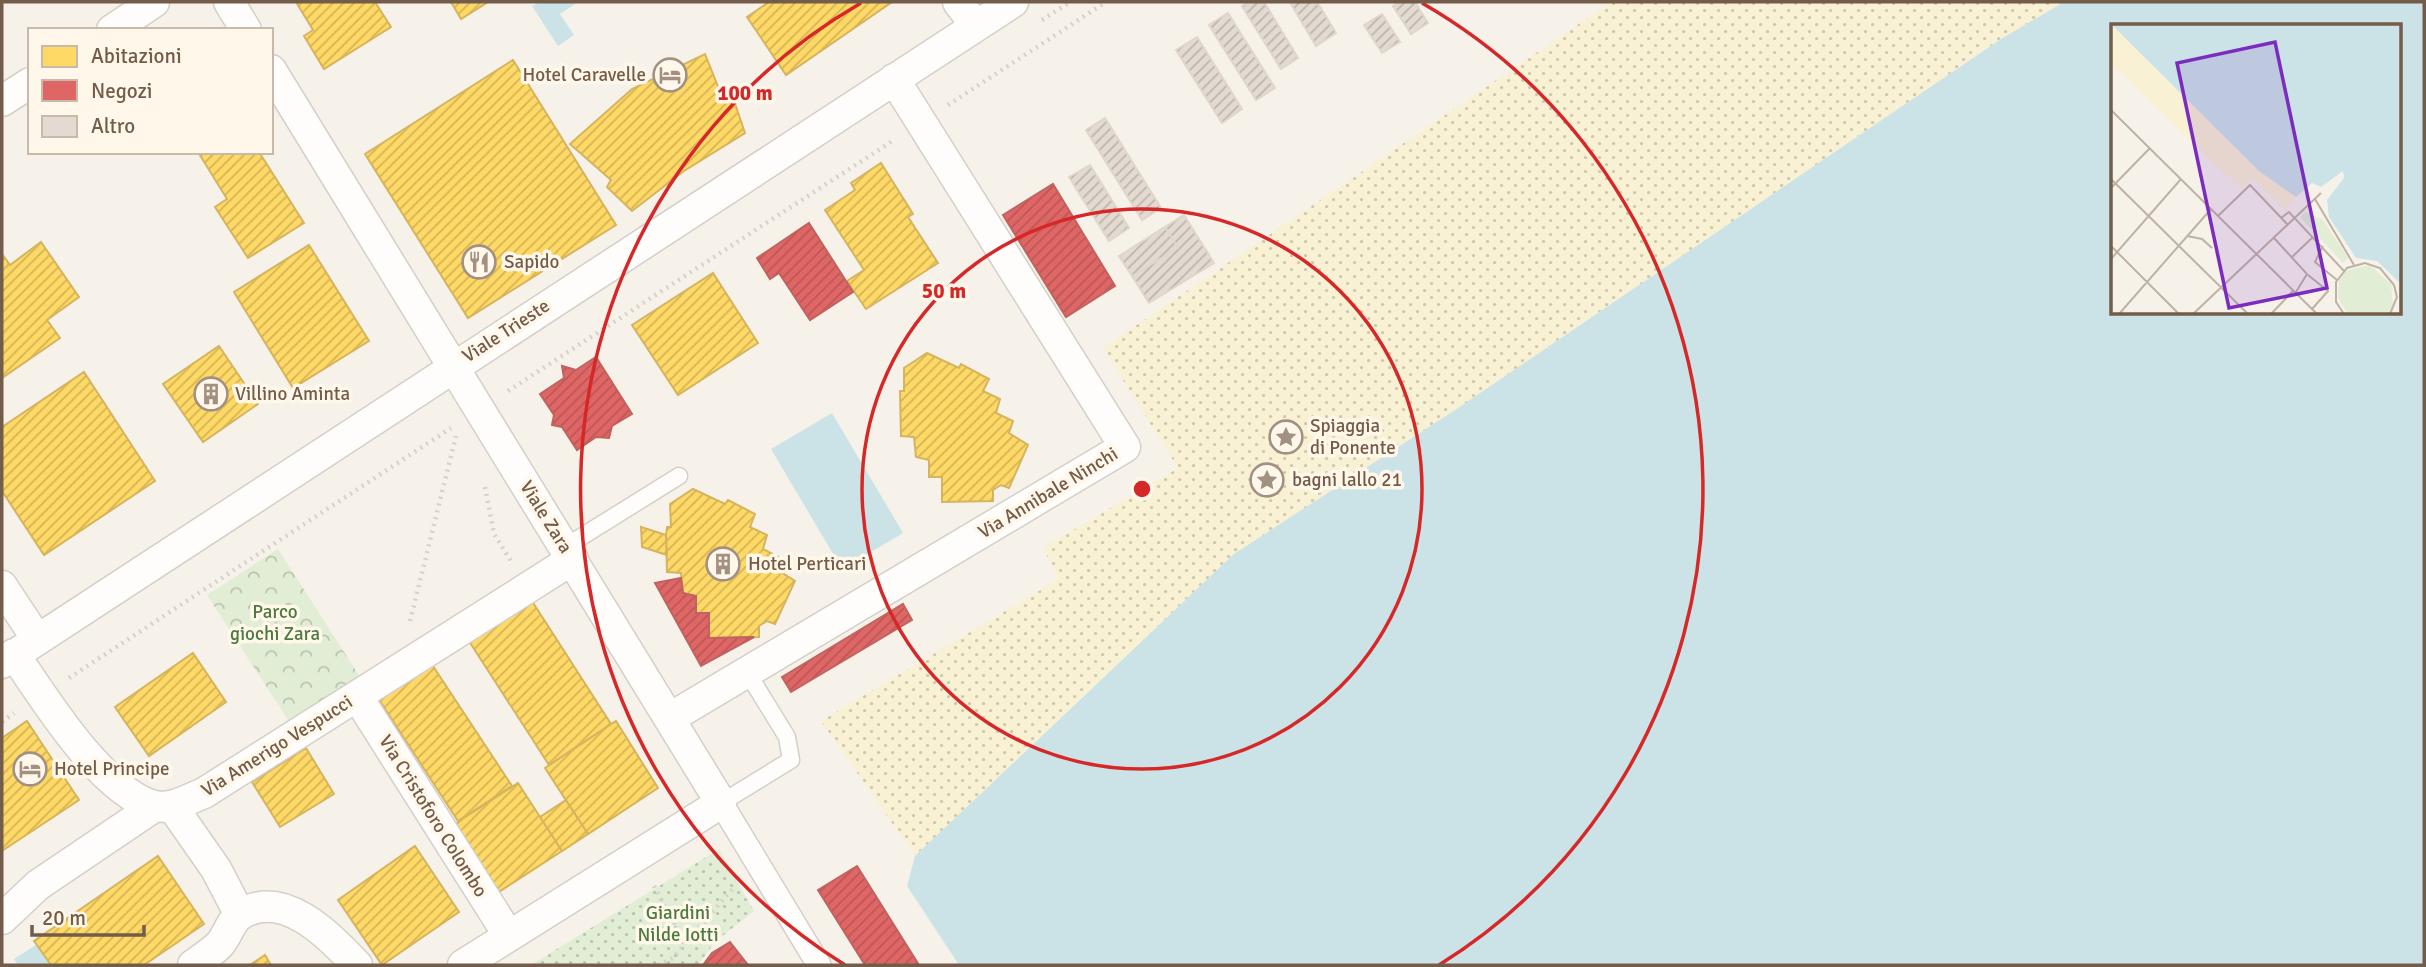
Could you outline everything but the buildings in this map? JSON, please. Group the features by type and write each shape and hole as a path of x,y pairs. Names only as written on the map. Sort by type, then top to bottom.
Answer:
{"street":[{"path":"114,28 155,2"},
{"path":"229,2 245,28"},
{"path":"958,2 976,26"},
{"name":"Viale Trieste","path":"18,652 1013,2"},
{"name":"Viale Zara","path":"273,74 670,718 818,965"},
{"name":"Via Annibale Ninchi","path":"670,718 1125,447 894,79"},
{"path":"2,101 28,84"},
{"name":"Via Amerigo Vespucci","path":"2,919 38,885 164,806 204,793 528,588 569,553"},
{"path":"2,586 18,652 42,696 78,746 131,796 164,806 216,869 240,915"},
{"name":"Via Cristoforo Colombo","path":"357,696 509,936"},
{"path":"463,965 721,803"},
{"path":"192,965 219,944 240,915 266,907 290,911 326,933 358,965"}],"lane":[{"path":"569,553 679,476"},
{"path":"721,803 791,760 787,737 747,672"}],"path":[{"path":"480,409 1106,2"},
{"path":"2,722 459,423 398,670"},
{"path":"484,481 494,534 528,588"},
{"path":"658,965 673,958 756,861"},
{"path":"651,878 685,944"}],"green space":[{"name":"Parco giochi Zara","path":"278,549 362,680 292,726 207,595"},
{"name":"Giardini Nilde Iotti","path":"719,849 754,911 715,942 698,965 531,965"}],"sand":[{"name":"Spiaggia di Ponente","path":"1611,2 2064,2 2001,39 1461,406 1234,554 915,856 821,721 1059,579 1043,548 1178,468 1103,348"}],"water":[{"path":"539,2 578,2 560,14 574,35 558,46 532,6"},
{"path":"2064,2 2424,2 2424,965 959,965 907,886 915,856 1234,554 1461,406 2001,39"},
{"path":"832,413 903,533 842,569 771,449"},
{"path":"39,943 54,965 18,965 14,959"}],"place":[{"name":"Hotel Caravelle","path":"670,75"},
{"name":"Sapido","path":"479,262"},
{"name":"Villino Aminta","path":"211,394"},
{"name":"Spiaggia di Ponente","path":"1286,437"},
{"name":"bagni lallo 21","path":"1267,480"},
{"name":"Hotel Perticari","path":"723,564"},
{"name":"Hotel Principe","path":"30,769"}]}
